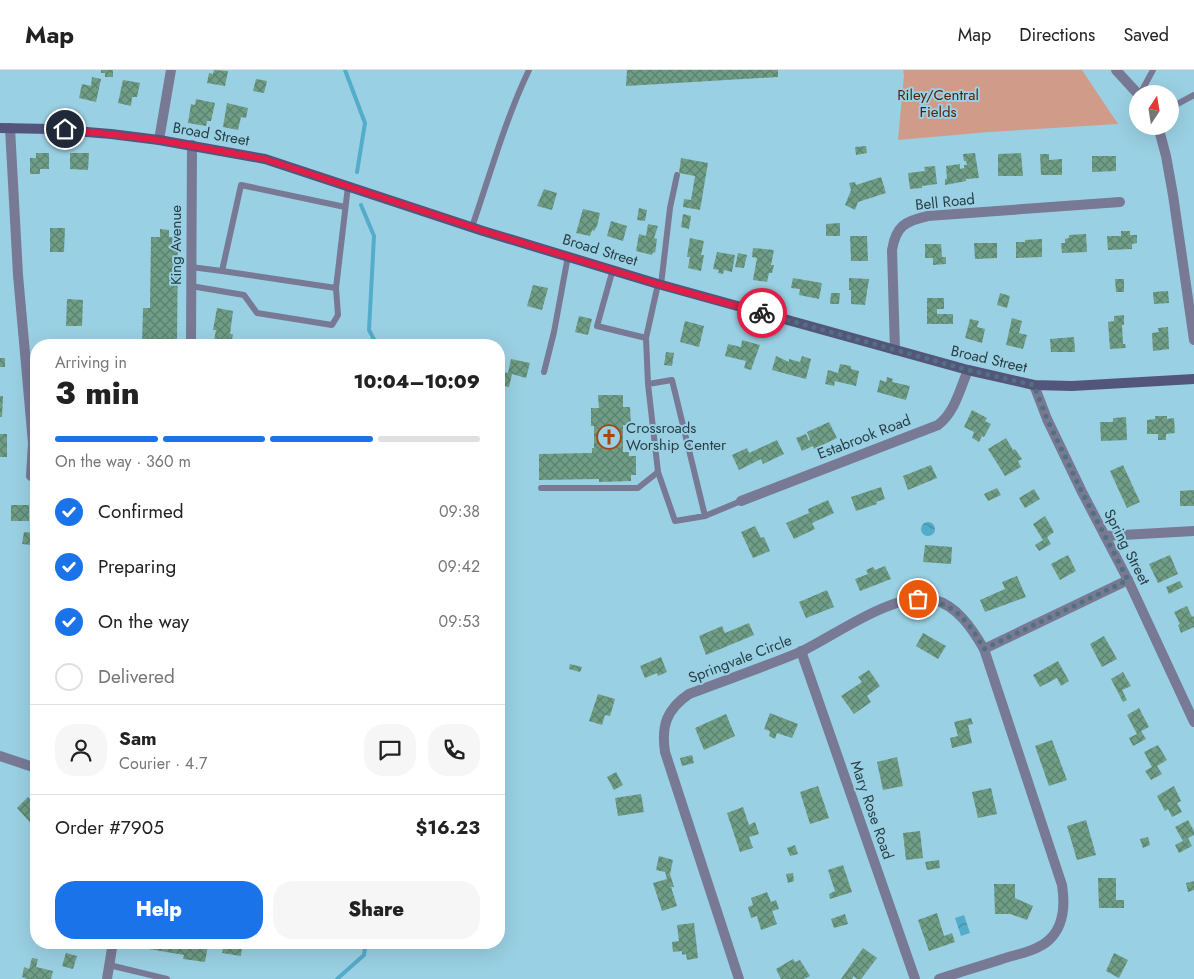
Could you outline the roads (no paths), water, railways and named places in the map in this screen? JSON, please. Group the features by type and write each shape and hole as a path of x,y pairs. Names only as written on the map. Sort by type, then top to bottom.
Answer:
{"main road":[{"name":"Broad Street","path":"5,128 65,129 159,140 265,159 472,227 660,284 968,370 1034,385 1072,386 1194,379"}],"street":[{"path":"159,140 171,70"},
{"path":"1116,70 1130,85"},
{"path":"5,128 30,409"},
{"path":"1160,135 1173,195 1194,340"},
{"name":"King Avenue","path":"191,339 192,146"},
{"name":"Bell Road","path":"896,350 892,250 894,238 899,228 911,219 928,216 1120,202"},
{"name":"Estabrook Road","path":"741,501 938,425 947,418 954,407 968,370"},
{"name":"Spring Street","path":"1034,385 1041,408 1128,580 1194,720"},
{"path":"1105,536 1194,531"},
{"path":"984,649 1128,580"},
{"name":"Springvale Circle","path":"739,979 665,752 663,738 665,725 676,703 689,694 801,651 865,617 901,601 918,599 934,600 947,605 974,632 984,649 1062,886 1064,899 1062,917 1057,929 1049,940 1033,950 939,979"},
{"name":"Mary Rose Road","path":"801,651 915,979"},
{"path":"0,756 30,766"},
{"path":"107,979 112,949"}],"lane":[{"path":"472,227 529,70"},
{"path":"1144,85 1153,70"},
{"path":"1179,104 1194,96"},
{"path":"677,175 670,208 660,284 646,338 648,384 658,472 675,521 705,516 741,501"},
{"path":"222,271 241,185 346,207"},
{"path":"191,286 244,295 257,313 332,325 338,315 336,288 348,186"},
{"path":"544,372 554,332 568,256"},
{"path":"191,266 336,288"},
{"path":"613,269 597,326 646,338"},
{"path":"648,384 672,380 705,516"},
{"path":"541,488 638,488 658,472"},
{"path":"109,965 167,979"}],"water":[{"path":"925,522 931,522 935,529 931,536 925,536 921,532 921,526"},
{"path":"964,915 970,933 961,936 955,918"}],"waterway":[{"path":"345,70 365,123 357,172"},
{"path":"361,205 374,236 369,330 374,339"},
{"path":"337,979 364,955 365,949"}],"place":[{"name":"Crossroads Worship Center","path":"609,437"}],"park label":[{"name":"Riley/Central Fields","path":"938,104"}]}
